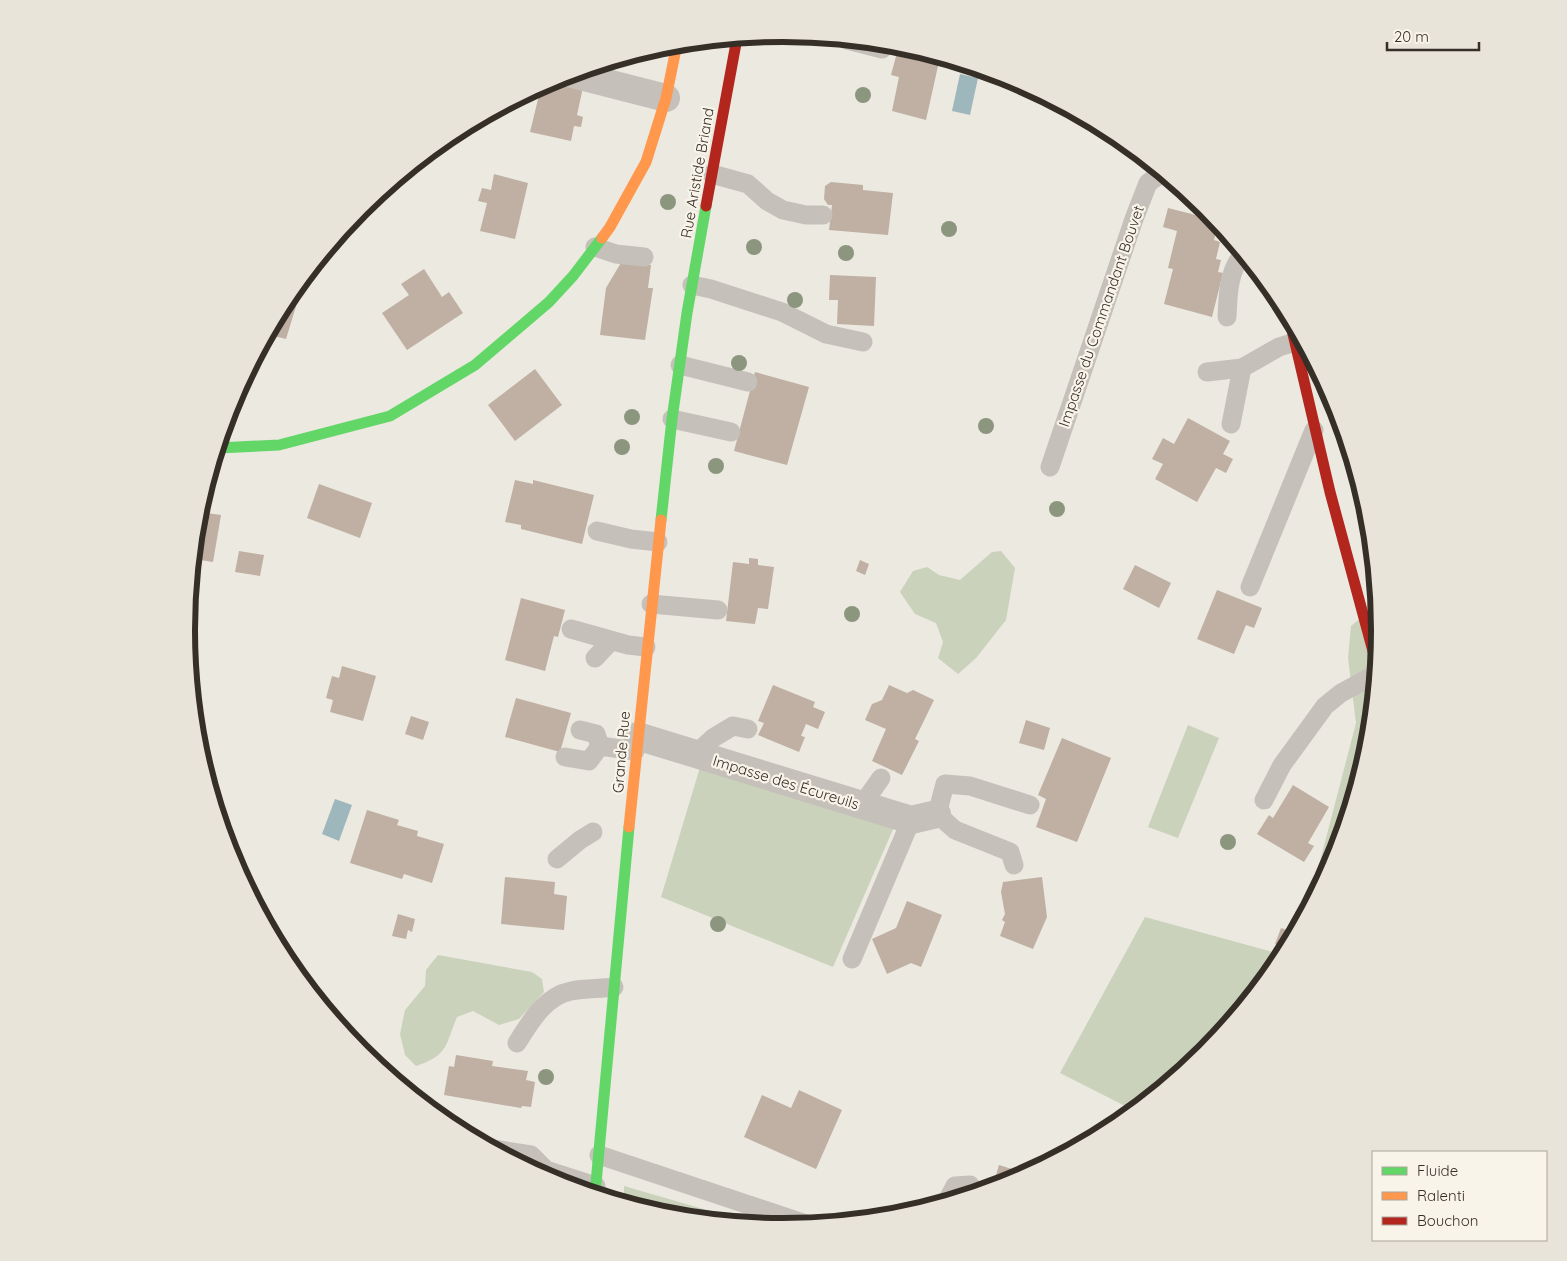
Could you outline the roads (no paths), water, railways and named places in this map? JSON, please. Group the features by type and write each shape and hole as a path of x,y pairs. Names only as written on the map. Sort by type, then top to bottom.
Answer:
{"street":[{"name":"Rue Aristide Briand","path":"687,314 736,45"},
{"path":"225,448 279,445 390,416 475,365 549,302 573,276 614,220 646,162 666,98 675,53"},
{"path":"585,77 666,98"},
{"name":"Grande Rue","path":"596,1188 646,647 672,419 687,314"},
{"path":"1297,343 1314,430 1342,544 1371,644"},
{"name":"Impasse des Écureuils","path":"636,744 696,754 862,805 924,817"}],"lane":[{"path":"712,174 748,184 767,200 783,210 806,215 823,215"},
{"name":"Impasse du Commandant Bouvet","path":"1050,466 1134,219 1148,183 1156,176"},
{"path":"595,247 616,254 644,257"},
{"path":"1227,317 1228,292 1234,268 1239,260"},
{"path":"692,285 711,289 782,312 826,334 863,342"},
{"path":"1207,372 1242,368 1279,347 1291,334"},
{"path":"680,366 748,382"},
{"path":"1231,424 1242,368"},
{"path":"672,419 731,432"},
{"path":"1250,587 1314,430"},
{"path":"597,531 631,539 658,542"},
{"path":"651,604 718,610"},
{"path":"571,628 611,641 646,647"},
{"path":"595,658 611,641"},
{"path":"1264,800 1282,765 1325,706 1341,693 1369,678"},
{"path":"696,754 713,738 732,726 748,729"},
{"path":"580,730 596,734 600,746"},
{"path":"600,746 636,744"},
{"path":"565,757 589,761 600,746"},
{"path":"862,805 881,778"},
{"path":"852,959 924,817 945,784 970,786 1030,805"},
{"path":"924,817 1010,852 1014,865"},
{"path":"557,859 593,832"},
{"path":"517,1043 537,1012 555,998 571,991 614,987"},
{"path":"512,1152 531,1155 543,1167"},
{"path":"599,1154 788,1218"},
{"path":"951,1193 955,1186 970,1185"}],"water":[{"path":"960,74 978,78 970,115 952,111"},
{"path":"335,799 352,805 339,841 322,834"}]}
